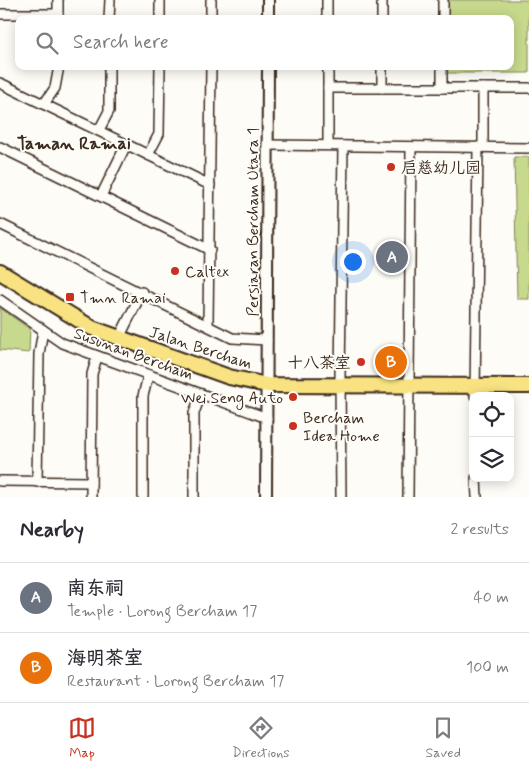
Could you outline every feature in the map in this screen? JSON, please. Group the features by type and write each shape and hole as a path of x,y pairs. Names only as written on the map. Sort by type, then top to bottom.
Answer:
{"main road":[{"name":"Jalan Bercham","path":"0,265 87,319 120,336"},
{"name":"Jalan Bercham","path":"0,272 85,325 267,382 408,382 475,387 529,386"},
{"name":"Jalan Bercham","path":"475,387 529,380"}],"street":[{"path":"58,0 58,15"},
{"path":"110,0 110,15"},
{"path":"160,0 160,15"},
{"path":"211,0 211,15"},
{"path":"268,0 268,15"},
{"path":"327,0 327,15"},
{"path":"382,0 382,15"},
{"path":"443,0 443,15"},
{"path":"0,14 29,15"},
{"path":"44,104 55,88 58,70"},
{"path":"99,130 109,110 109,70"},
{"path":"148,155 159,134 160,70"},
{"path":"208,324 211,70"},
{"name":"Persiaran Bercham Utara 1","path":"266,497 268,70"},
{"path":"328,70 328,145"},
{"path":"382,70 382,88"},
{"path":"442,70 442,88"},
{"path":"0,82 210,185"},
{"path":"328,88 529,88"},
{"path":"475,387 483,88"},
{"path":"101,196 126,144"},
{"path":"267,145 529,148"},
{"path":"341,497 340,382 343,146"},
{"path":"408,497 411,146"},
{"path":"0,147 210,250"},
{"path":"0,224 208,324 232,338 267,340"},
{"path":"120,336 142,292"},
{"name":"Susunan Bercham","path":"0,300 62,343 267,418"},
{"path":"37,482 39,354 42,330"},
{"path":"91,497 92,374 98,357"},
{"path":"143,497 143,396 148,376"},
{"path":"194,497 194,413 201,394"},
{"path":"0,482 91,482"},
{"path":"476,482 477,497"}],"green space":[{"path":"448,0 529,0 529,73 445,73 445,70 514,70 514,15 447,15"},
{"path":"514,157 529,157 529,299 517,299"},
{"path":"0,308 30,329 29,353 0,350"}],"place":[{"name":"启慈幼儿园","path":"391,167"},
{"name":"南东祠","path":"392,257"},
{"name":"Caltex","path":"175,271"},
{"name":"Tmn Ramai","path":"70,297"},
{"name":"十八茶室","path":"361,362"},
{"name":"海明茶室","path":"391,362"},
{"name":"Wei Seng Auto","path":"293,397"},
{"name":"Bercham Idea Home","path":"293,426"}],"district":[{"name":"Taman Ramai","path":"74,143"}]}
